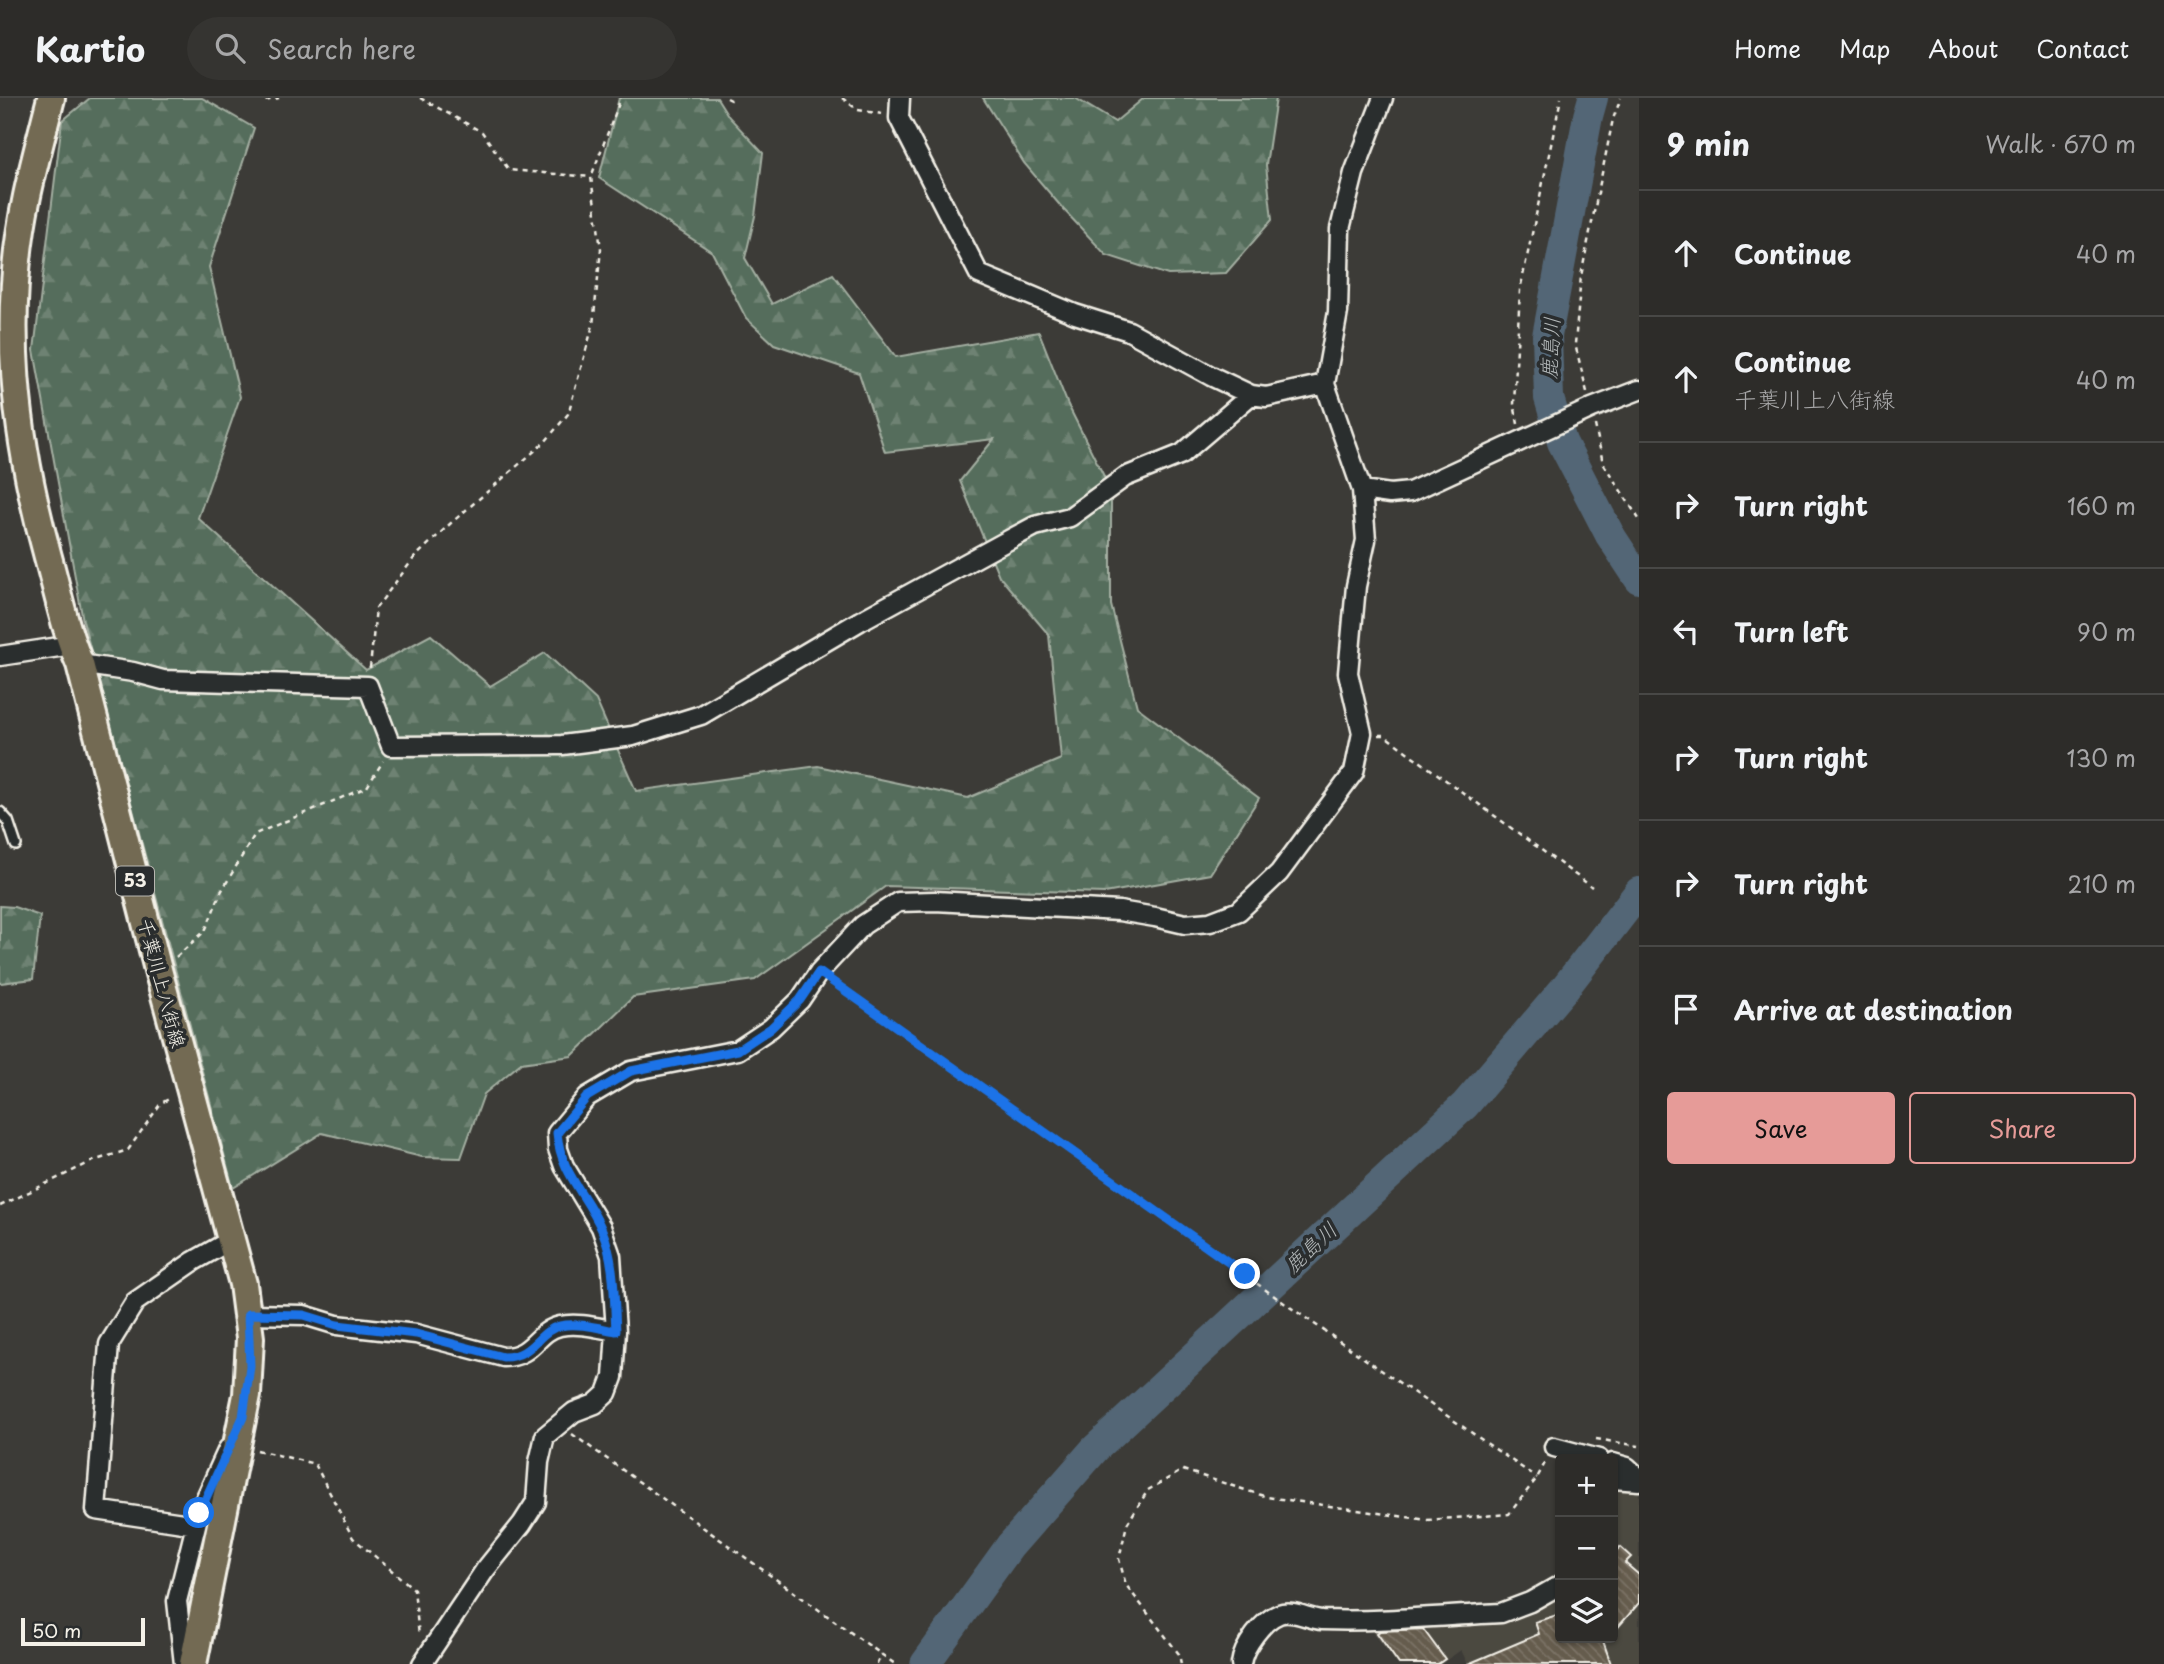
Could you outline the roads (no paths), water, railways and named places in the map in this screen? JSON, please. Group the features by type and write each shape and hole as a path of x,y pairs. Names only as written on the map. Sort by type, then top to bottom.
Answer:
{"main road":[{"name":"千葉川上八街線","path":"51,98 20,234 15,298 15,387 25,465 243,1284 248,1314 250,1366 243,1417 193,1664"}],"street":[{"path":"900,98 899,118 979,274 1075,314 1129,331 1251,395 1266,397 1325,384"},
{"path":"426,1659 485,1570 536,1502 538,1462 545,1436 574,1412 595,1404 607,1393 613,1377 616,1331 611,1256 601,1227 564,1166 558,1149 557,1133 587,1097 631,1071 738,1050 771,1028 800,1000 819,972 863,925 898,902 935,901 1119,911 1185,924 1210,922 1239,911 1279,873 1354,772 1362,733 1348,673 1356,586 1366,540 1362,490 1325,384 1338,312 1340,229 1354,173 1383,98"},
{"path":"1362,490 1390,494 1410,492 1592,408 1639,390"},
{"path":"0,656 76,654 163,680 368,686 391,746 562,744 633,736 701,715 860,621 991,549 1035,526 1070,517 1125,477 1182,454 1251,395"},
{"path":"196,1525 96,1510 109,1344 135,1302 194,1261 231,1240"},
{"path":"248,1314 304,1315 337,1325 416,1334 503,1357 515,1357 525,1353 559,1326 585,1326 616,1331"},
{"path":"184,1664 177,1601 199,1513 243,1417"},
{"path":"1554,1447 1580,1454"},
{"path":"1618,1464 1627,1466 1639,1480"},
{"path":"1618,1479 1639,1480"},
{"path":"1241,1664 1248,1644 1278,1615 1288,1612 1319,1620 1501,1613 1555,1589"}],"lane":[{"path":"0,812 8,821 16,845"}],"waterway":[{"name":"鹿島川","path":"1593,98 1547,336 1549,398 1562,442 1610,535 1639,579"},
{"name":"鹿島川","path":"925,1664 1010,1546 1095,1449 1465,1105 1564,989 1639,892"}]}
